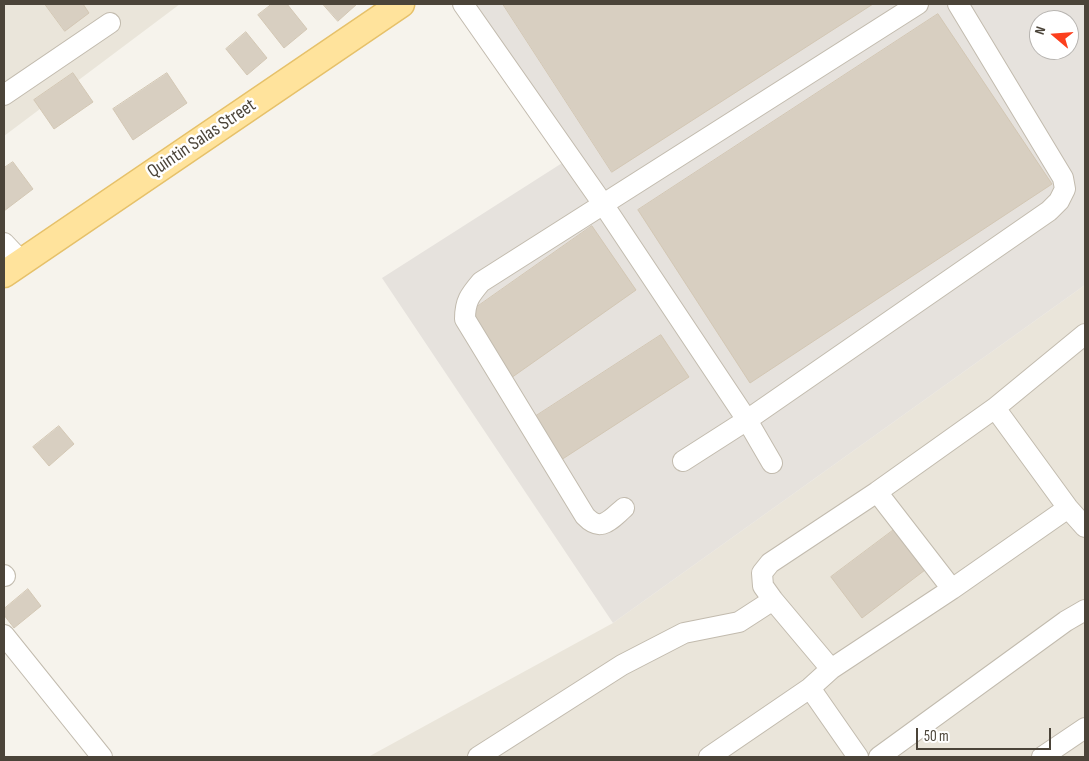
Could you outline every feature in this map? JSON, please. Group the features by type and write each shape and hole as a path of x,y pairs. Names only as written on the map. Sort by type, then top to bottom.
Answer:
{"main road":[{"name":"Quintin Salas Street","path":"13,268 400,4"}],"street":[{"path":"464,4 604,204 747,420 772,463"},
{"path":"624,508 605,523 599,525 594,524 585,516 464,319 465,308 470,295 481,282 918,4"},
{"path":"683,461 747,420 1049,211 1059,201 1065,188 1063,178 958,4"},
{"path":"4,94 110,22"},
{"path":"4,243 13,268"},
{"path":"831,669 773,600 763,586 762,573 770,563 877,492 994,408 1085,334"},
{"path":"994,408 1085,528"},
{"path":"877,492 952,589"},
{"path":"709,757 810,688 831,669 952,589 1068,508"},
{"path":"478,757 622,665 684,634 739,622 773,600"},
{"path":"879,757 1066,621 1085,610"},
{"path":"4,635 102,757"},
{"path":"810,688 858,757"},
{"path":"1042,757 1085,728"}],"shaded area":[{"path":"4,4 180,4 4,136"},
{"path":"463,4 1085,4 1085,285 613,623 382,278 570,158"},
{"path":"1085,285 1085,757 368,757 613,623"}],"building":[{"path":"45,4 83,4 89,13 65,31"},
{"path":"272,4 287,4 307,29 284,48 258,15"},
{"path":"323,4 357,4 338,21"},
{"path":"503,4 873,4 612,172"},
{"path":"938,14 1052,184 750,383 638,210"},
{"path":"246,32 267,58 247,75 226,49"},
{"path":"73,73 93,102 54,129 34,100"},
{"path":"167,73 187,103 133,140 113,109"},
{"path":"13,162 33,189 4,211 4,168"},
{"path":"592,226 636,290 511,378 467,314"},
{"path":"661,335 689,377 561,460 533,418"},
{"path":"59,426 74,444 49,466 33,447"},
{"path":"895,529 925,570 862,618 831,577"},
{"path":"28,589 41,606 14,628 4,615 4,609"}]}
